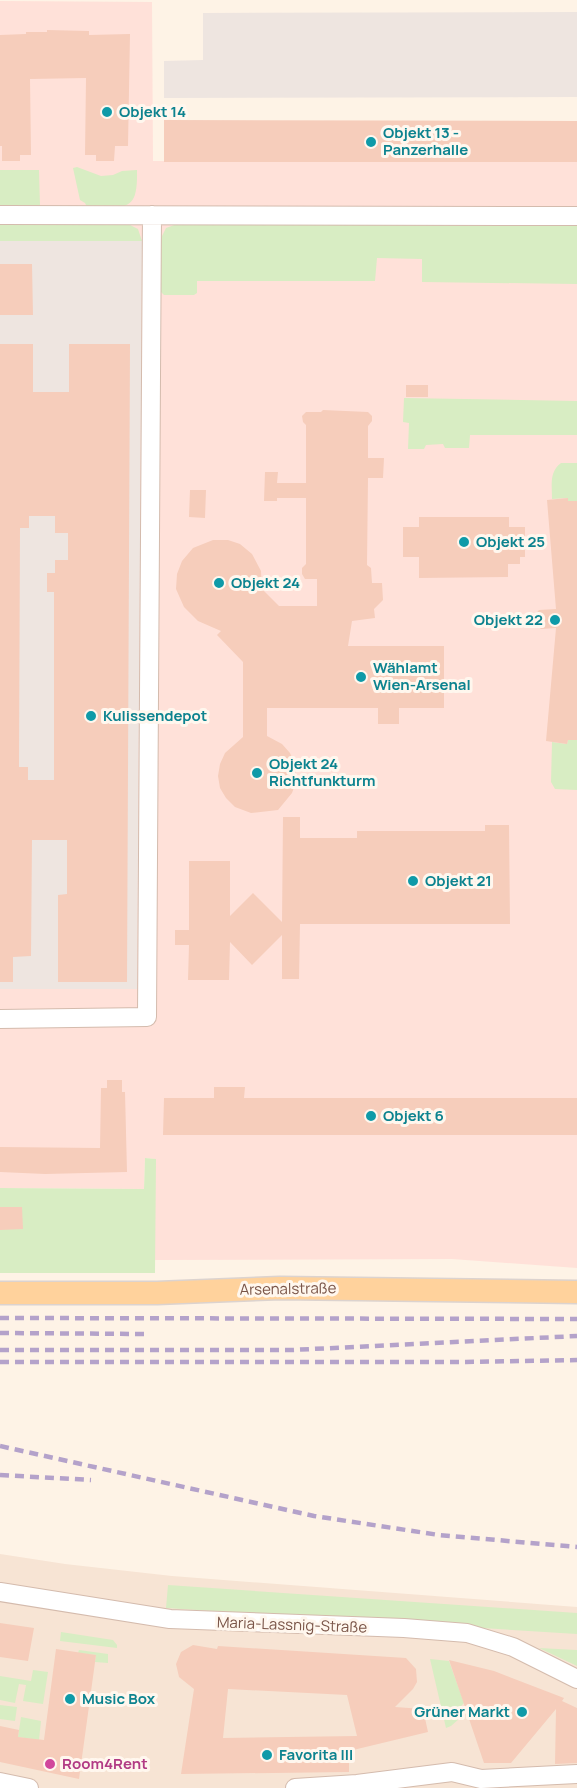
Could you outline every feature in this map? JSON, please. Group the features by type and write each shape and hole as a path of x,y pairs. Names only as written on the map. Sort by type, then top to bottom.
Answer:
{"main road":[{"name":"Arsenalstraße","path":"0,1293 157,1293 280,1288 577,1292"}],"street":[{"path":"0,1019 147,1017 152,214"},
{"path":"0,215 577,216"},
{"name":"Maria-Lassnig-Straße","path":"0,1592 170,1619 404,1628 467,1633 513,1647 577,1679"},
{"path":"295,1788 357,1784 452,1772 481,1779 577,1774"},
{"path":"0,1782 29,1788"}],"shaded area":[{"path":"0,1 152,2 153,161 577,162 577,1268 452,1259 155,1260 155,1159 145,1158 144,1189 0,1188 0,989 137,988 0,224"},
{"path":"577,12 577,97 164,98 164,61 203,60 203,13"},
{"path":"0,224 129,224 138,231 142,241 137,989 0,989"},
{"path":"0,1554 172,1576 577,1607 577,1788 0,1788"}],"green space":[{"path":"77,167 101,176 137,170 137,184 132,201 120,207 87,207 80,200 73,168"},
{"path":"0,170 39,170 40,206 0,206"},
{"path":"0,224 130,225 138,229 142,241 0,241"},
{"path":"177,224 577,226 577,284 422,282 422,259 377,258 375,281 197,281 197,293 194,295 164,295 159,290 159,242 166,228"},
{"path":"404,398 577,401 577,435 470,435 469,448 445,448 443,444 426,445 424,449 408,449 409,423 403,422"},
{"path":"561,463 577,463 577,501 568,501 568,498 552,499 553,475"},
{"path":"568,740 577,740 577,790 555,789 551,782 552,742 567,744"},
{"path":"145,1158 156,1159 155,1273 0,1273 0,1188 144,1189"},
{"path":"168,1585 577,1613 577,1634 166,1608"},
{"path":"61,1632 113,1640 117,1648 60,1641"},
{"path":"539,1648 577,1650 577,1666"},
{"path":"79,1650 108,1654 108,1663 95,1662 96,1655 78,1653"},
{"path":"430,1659 449,1661 464,1703 461,1706 459,1719 446,1728"},
{"path":"33,1670 48,1672 43,1704 23,1701 26,1685 19,1684 15,1703 0,1700 0,1676 31,1681"},
{"path":"0,1705 17,1707 15,1721 0,1719"},
{"path":"21,1717 41,1721 39,1740 18,1737"}],"building":[{"name":"Objekt 14","path":"47,30 89,31 89,35 130,34 128,146 115,146 114,161 96,161 96,155 85,155 86,78 30,79 31,155 20,155 20,161 2,161 0,35 47,32"},
{"name":"Objekt 13 - Panzerhalle","path":"164,120 577,121 577,162 164,162"},
{"path":"0,264 32,264 33,315 0,315"},
{"path":"0,344 33,344 33,392 69,392 69,344 130,344 127,982 58,982 58,895 67,894 67,840 32,840 31,956 13,957 13,982 0,982","holes":["29,516 55,516 55,533 68,533 68,560 55,560 55,573 47,573 47,592 54,592 54,780 28,780 28,767 19,767 20,528 29,528"]},
{"path":"406,385 428,385 428,397 406,397"},
{"path":"323,410 368,412 372,416 372,421 368,426 368,458 384,458 383,478 368,478 367,565 371,568 372,583 382,583 383,600 374,609 375,618 352,621 348,646 444,646 444,708 399,708 399,724 378,724 378,708 267,708 267,736 282,744 290,753 295,764 296,782 292,793 278,810 251,813 235,807 226,798 220,788 218,776 225,753 243,737 243,662 217,635 221,631 198,621 184,607 176,589 177,574 182,561 193,548 213,540 228,540 240,544 252,554 261,571 262,589 279,606 317,606 317,579 305,579 302,574 302,568 306,564 306,498 277,498 277,501 264,501 265,472 278,472 277,483 306,483 306,425 302,416 306,412"},
{"path":"190,490 206,490 205,518 189,517"},
{"name":"Objekt 22","path":"568,498 568,501 577,501 577,740 568,740 567,744 546,741 556,628 541,629 530,620 539,610 556,609 547,500"},
{"name":"Objekt 25","path":"419,517 509,517 509,527 525,527 525,557 520,557 520,564 508,564 508,577 419,578 419,557 403,557 403,527 419,527"},
{"path":"283,817 300,817 300,838 357,838 357,831 485,831 485,825 509,825 510,924 300,924 299,979 282,979 282,935 252,965 230,942 229,980 188,980 189,945 175,945 175,930 189,930 189,861 230,861 230,916 253,893 282,922"},
{"path":"107,1080 122,1080 122,1092 125,1092 127,1172 45,1174 0,1172 0,1147 100,1148 101,1088 107,1088"},
{"name":"Objekt 6","path":"214,1087 245,1087 244,1098 577,1098 577,1135 163,1135 164,1098 214,1098"},
{"path":"0,1207 22,1207 23,1229 0,1230"},
{"path":"0,1623 34,1628 28,1661 0,1657"},
{"path":"193,1645 217,1649 218,1646 406,1658 416,1669 417,1682 395,1707 423,1709 428,1732 349,1751 349,1772 181,1774 194,1689 179,1677 176,1664 181,1652","holes":["228,1689 347,1695 357,1736 223,1738"]},
{"name":"Music Box","path":"56,1649 96,1655 79,1779 0,1762 0,1726 19,1730 18,1737 44,1740"},
{"name":"Grüner Markt","path":"449,1660 494,1671 564,1698 562,1701 577,1708 577,1763 555,1764 556,1709 511,1763 484,1763"}],"railway":[{"path":"0,1318 577,1319"},
{"path":"0,1333 146,1334"},
{"path":"0,1350 292,1350 577,1336"},
{"path":"0,1362 577,1360"},
{"path":"0,1446 314,1516 439,1535 577,1547"},
{"path":"0,1475 91,1480"}],"place":[{"name":"Objekt 14","path":"107,112"},
{"name":"Objekt 13 - Panzerhalle","path":"371,142"},
{"name":"Objekt 25","path":"464,542"},
{"name":"Objekt 24","path":"219,583"},
{"name":"Objekt 22","path":"555,620"},
{"name":"Wählamt Wien-Arsenal","path":"361,677"},
{"name":"Kulissendepot","path":"91,716"},
{"name":"Objekt 24 Richtfunkturm","path":"257,773"},
{"name":"Objekt 21","path":"413,881"},
{"name":"Objekt 6","path":"371,1116"},
{"name":"Music Box","path":"70,1699"},
{"name":"Grüner Markt","path":"522,1712"},
{"name":"Favorita III","path":"267,1755"},
{"name":"Room4Rent","path":"50,1764"}]}
